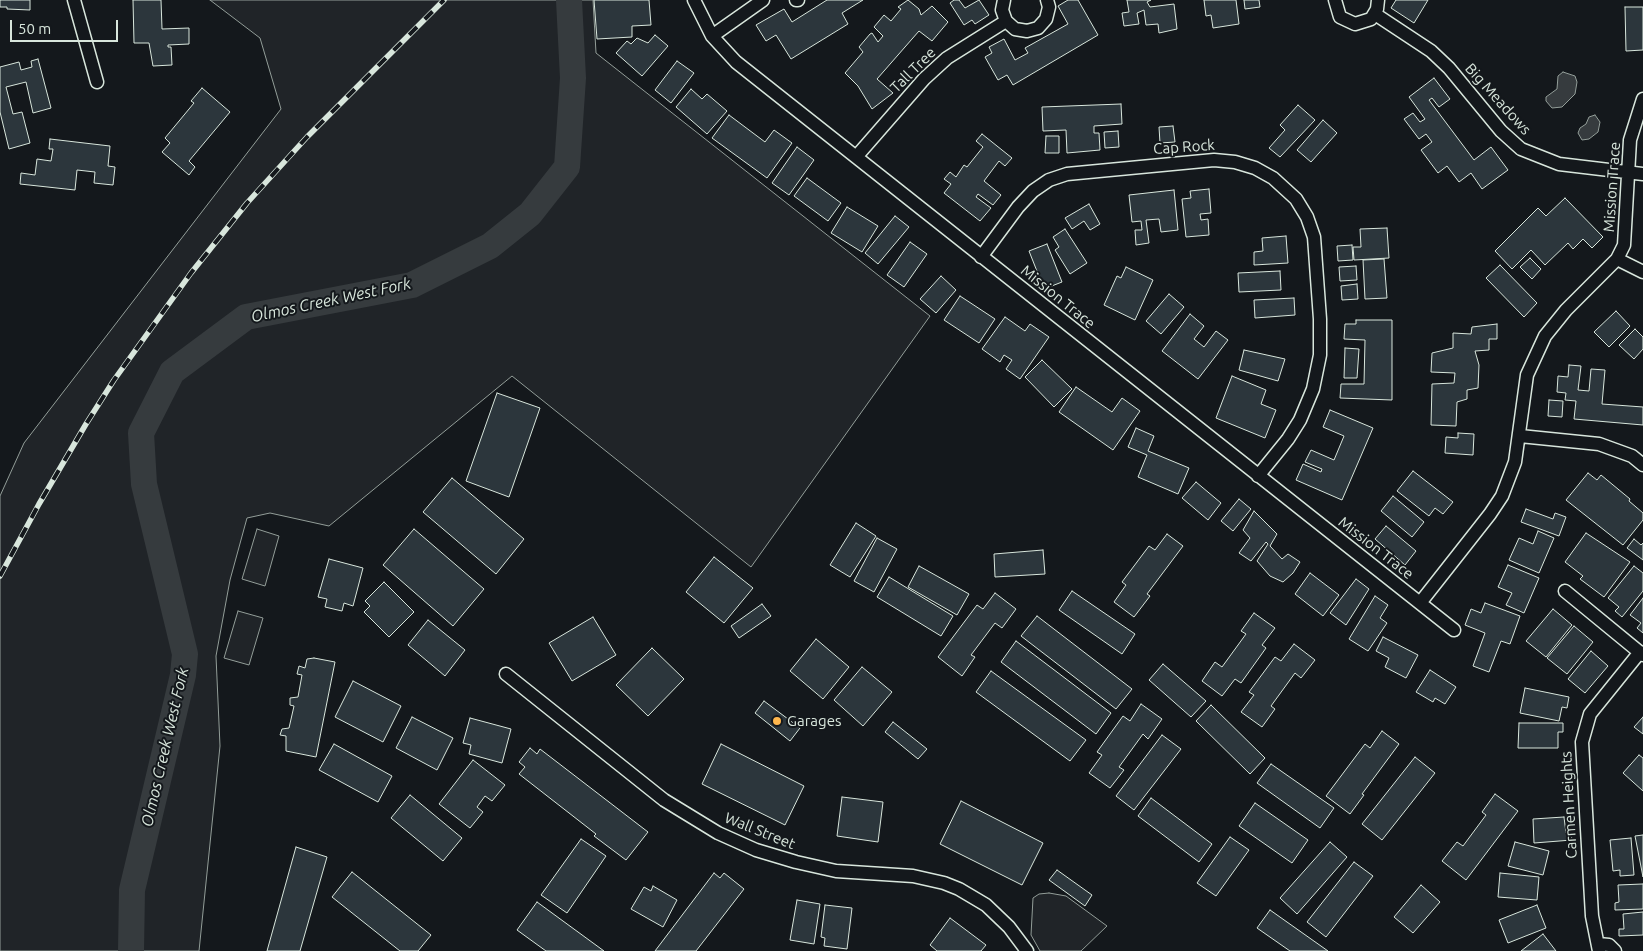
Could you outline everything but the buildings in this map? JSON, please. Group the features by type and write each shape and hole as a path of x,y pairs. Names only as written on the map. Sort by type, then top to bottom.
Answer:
{"street":[{"path":"74,0 97,82"},
{"name":"Mission Trace","path":"694,0 712,36 736,62 1454,630"},
{"path":"712,36 763,0"},
{"path":"1004,0 1002,10 1006,21 1021,31 1038,28 1048,13 1047,0"},
{"path":"1335,0 1340,17 1350,23 1361,24 1375,14 1378,0"},
{"name":"Big Meadows","path":"1375,14 1431,51 1449,68 1502,131 1521,149 1559,164 1643,174"},
{"name":"Tall Tree","path":"856,157 924,80 942,64 1006,21"},
{"name":"Mission Trace","path":"1420,603 1502,496 1515,462 1520,436 1523,396 1533,358 1546,336 1566,310 1617,259 1624,245 1627,225 1627,172 1630,140 1643,99"},
{"name":"Cap Rock","path":"981,257 1018,207 1034,191 1049,180 1067,174 1214,160 1235,162 1273,178 1296,199 1307,217 1314,237 1320,319 1320,355 1313,389 1300,420 1288,439 1258,476"},
{"path":"1617,259 1643,272"},
{"path":"1520,436 1599,444 1632,456 1643,466"},
{"path":"1565,591 1641,653"},
{"name":"Carmen Heights","path":"1615,951 1609,945 1599,947 1592,916 1582,742 1590,714 1641,653"},
{"name":"Wall Street","path":"506,674 664,800 718,833 756,850 836,871 913,876 944,883 959,889 986,905 1009,927 1027,951"}],"shaded area":[{"path":"210,0 593,0 596,53 930,316 751,567 512,376 329,526 270,513 247,518 230,580 216,656 220,746 199,951 0,951 0,496 24,443 281,109 260,38"},
{"path":"1563,72 1575,76 1577,82 1575,94 1562,107 1552,108 1546,101 1546,97 1557,89 1558,76"},
{"path":"1595,115 1600,122 1598,132 1589,139 1582,140 1578,133 1580,128 1586,124 1589,117"},
{"path":"257,529 279,536 265,586 242,579"},
{"path":"238,611 263,618 249,665 224,658"},
{"path":"1049,893 1066,896 1107,926 1081,951 1040,951 1031,935 1033,898 1039,894"}],"waterway":[{"name":"Olmos Creek West Fork","path":"131,951 132,890 183,675 185,654 144,484 141,433 172,372 246,317 412,285 490,246 530,214 567,167 573,78 569,0"}],"railway":[{"path":"0,576 39,504 86,424 114,380 191,273 247,203 307,137 444,0"}],"place":[{"name":"Garages","path":"777,721"}]}
